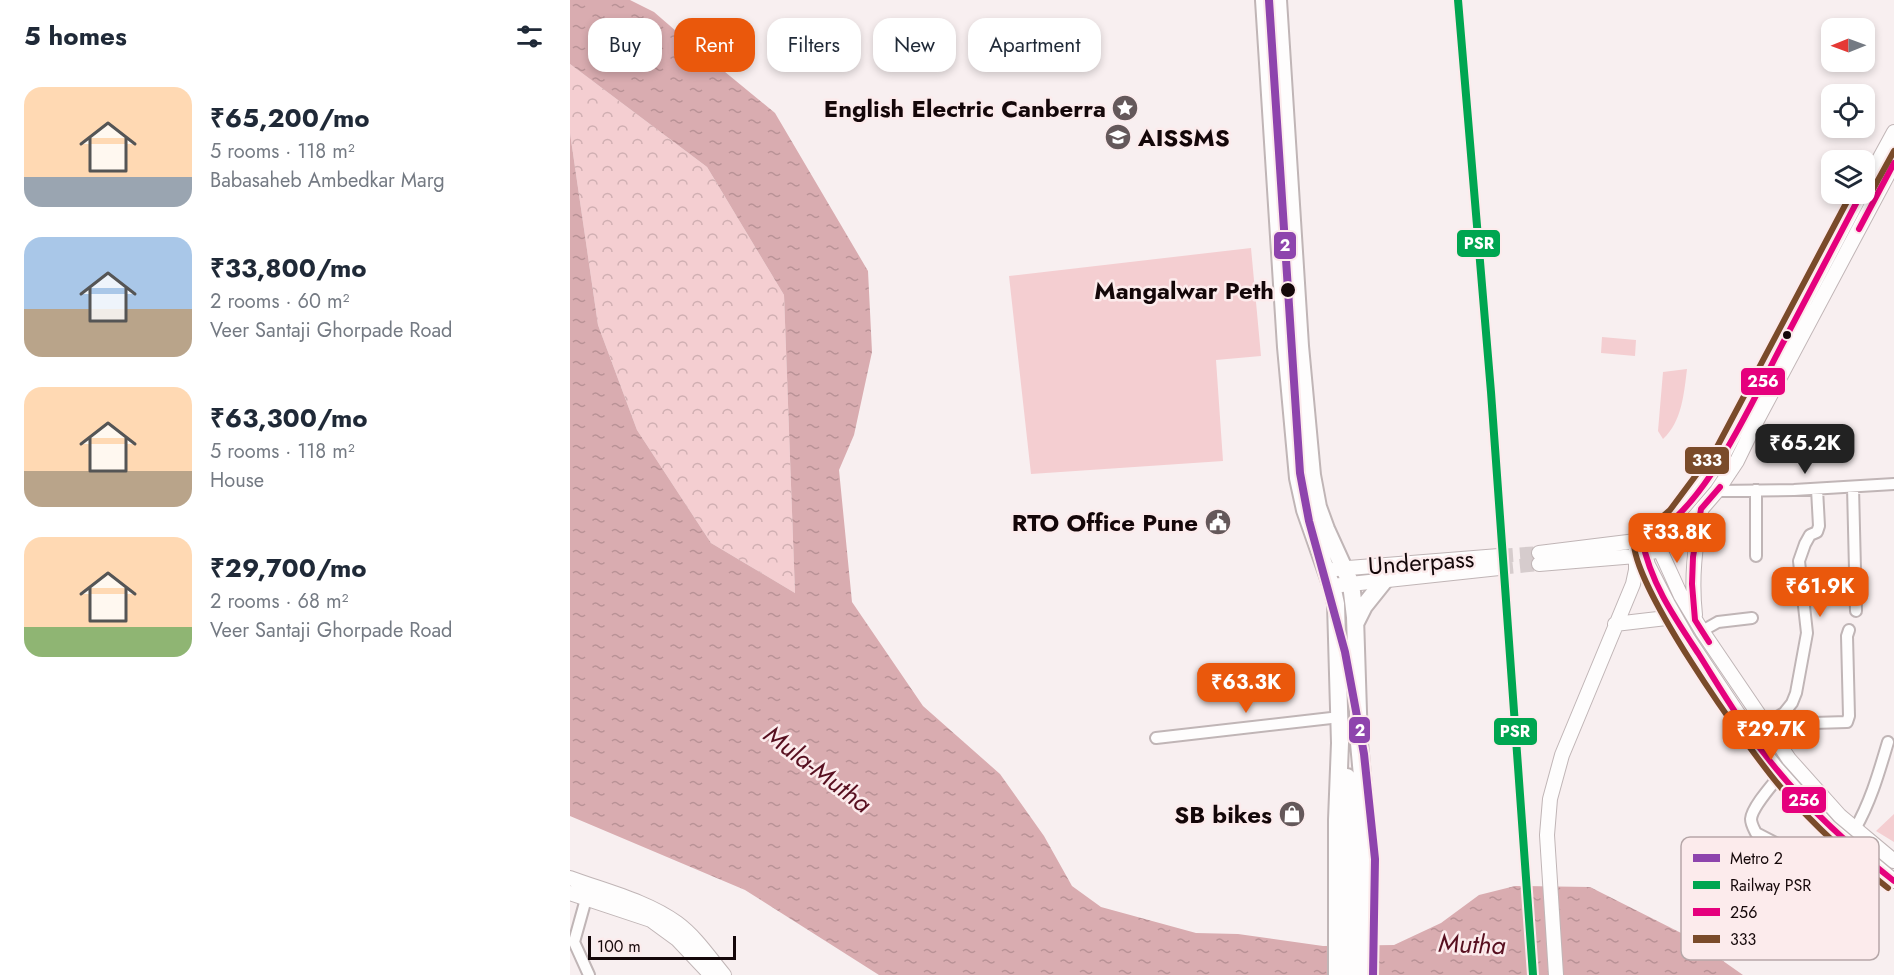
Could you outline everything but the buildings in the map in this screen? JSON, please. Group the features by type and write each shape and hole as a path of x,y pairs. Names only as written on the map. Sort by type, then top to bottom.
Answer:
{"highway":[{"path":"1264,0 1312,475 1322,518 1351,585 1355,624 1359,743 1337,975"},
{"path":"1278,0 1286,347 1297,470 1305,510 1332,586 1336,604 1340,743 1351,820 1365,975"},
{"path":"1355,624 1364,606 1384,581"},
{"path":"1340,717 1355,788"},
{"path":"1351,820 1351,975"}],"main road":[{"path":"1875,167 1894,132"},
{"path":"1856,204 1725,452 1705,482 1669,524 1659,532 1634,541 1539,558 1619,556 1643,558 1660,550 1680,535 1717,491 1737,461 1894,163"},
{"path":"1698,625 1692,584 1701,509"},
{"path":"1659,532 1660,550 1681,596 1764,725 1826,801 1865,837"},
{"path":"1634,541 1675,617 1738,714 1782,774 1829,827 1841,837"},
{"path":"1619,556 1627,571 1626,598"},
{"path":"1556,975 1547,835 1550,799 1562,755 1643,558"},
{"name":"Underpass","path":"1326,570 1499,562 1384,581 1332,586"},
{"path":"1615,624 1675,617"},
{"path":"1879,849 1894,861"},
{"path":"1879,869 1894,881"},
{"path":"570,878 622,896 659,912 677,923 692,936 724,975"},
{"path":"570,893 651,920 677,939 711,975"}],"street":[{"path":"1717,491 1817,489 1894,484"},
{"path":"1853,487 1856,611"},
{"path":"1764,725 1784,713 1796,693 1807,633 1799,561 1810,535 1817,532 1819,526 1817,489"},
{"path":"1756,490 1756,556"},
{"path":"1698,625 1752,618"},
{"path":"1775,740 1814,723 1847,722 1849,716 1847,636 1849,630"},
{"path":"1156,738 1340,717"},
{"path":"1855,829 1873,791 1888,742"},
{"path":"1764,837 1756,833 1751,818 1759,803 1782,774"},
{"path":"586,899 574,942 589,975"}],"green space":[{"path":"570,64 707,167 784,295 795,593 711,543 637,430 598,325 570,133"},
{"path":"1251,248 1261,356 1216,360 1223,461 1031,474 1009,276"},
{"path":"1602,337 1636,340 1635,356 1601,353"},
{"path":"1687,369 1678,416 1663,439 1658,431 1663,372"},
{"path":"1894,814 1894,842 1876,831"}],"water":[{"path":"570,0 630,0 661,18 588,18 588,72 662,72 662,19 674,29 674,72 725,72 775,113 868,271 872,352 854,435 839,470 852,602 923,706 1000,774 1044,836 1072,886 1101,907 1196,933 1238,934 1323,946 1394,945 1441,923 1479,895 1515,886 1590,887 1681,933 1681,960 1722,960 1743,975 879,975 745,890 570,816 570,133 598,325 637,430 711,543 795,593 784,295 707,167 570,64"}],"tunnel":[{"path":"1499,556 1539,553"},
{"path":"1499,568 1539,564"}],"metro line":[{"name":"2","path":"1269,0 1300,473 1309,521 1345,652 1364,754 1375,859 1373,975"}],"rail line":[{"name":"PSR","path":"1458,0 1491,392 1533,975"}],"transit line":[{"name":"333","path":"1875,186 1894,151"},
{"name":"256","path":"1859,229 1894,163"},
{"name":"333","path":"1829,837 1770,774 1720,705 1666,620 1646,582 1635,551 1636,532 1654,524 1670,510 1717,447 1846,204"},
{"name":"256","path":"1842,837 1780,774 1731,706 1664,599 1651,570 1642,539 1664,527 1686,507 1725,452 1856,204"},
{"name":"256","path":"1709,642 1695,620 1692,584 1693,557 1701,509 1720,487"},
{"name":"256","path":"1879,869 1894,881"},
{"name":"333","path":"1879,881 1888,888"}],"place":[{"name":"English Electric Canberra","path":"1125,108"},
{"name":"AISSMS","path":"1118,137"},
{"name":"Mangalwar Peth","path":"1288,290"},
{"name":"RTO Office Pune","path":"1218,522"},
{"name":"SB bikes","path":"1292,814"}],"water label":[{"name":"Mula-Mutha","path":"818,769"},
{"name":"Mutha","path":"1472,944"}]}
